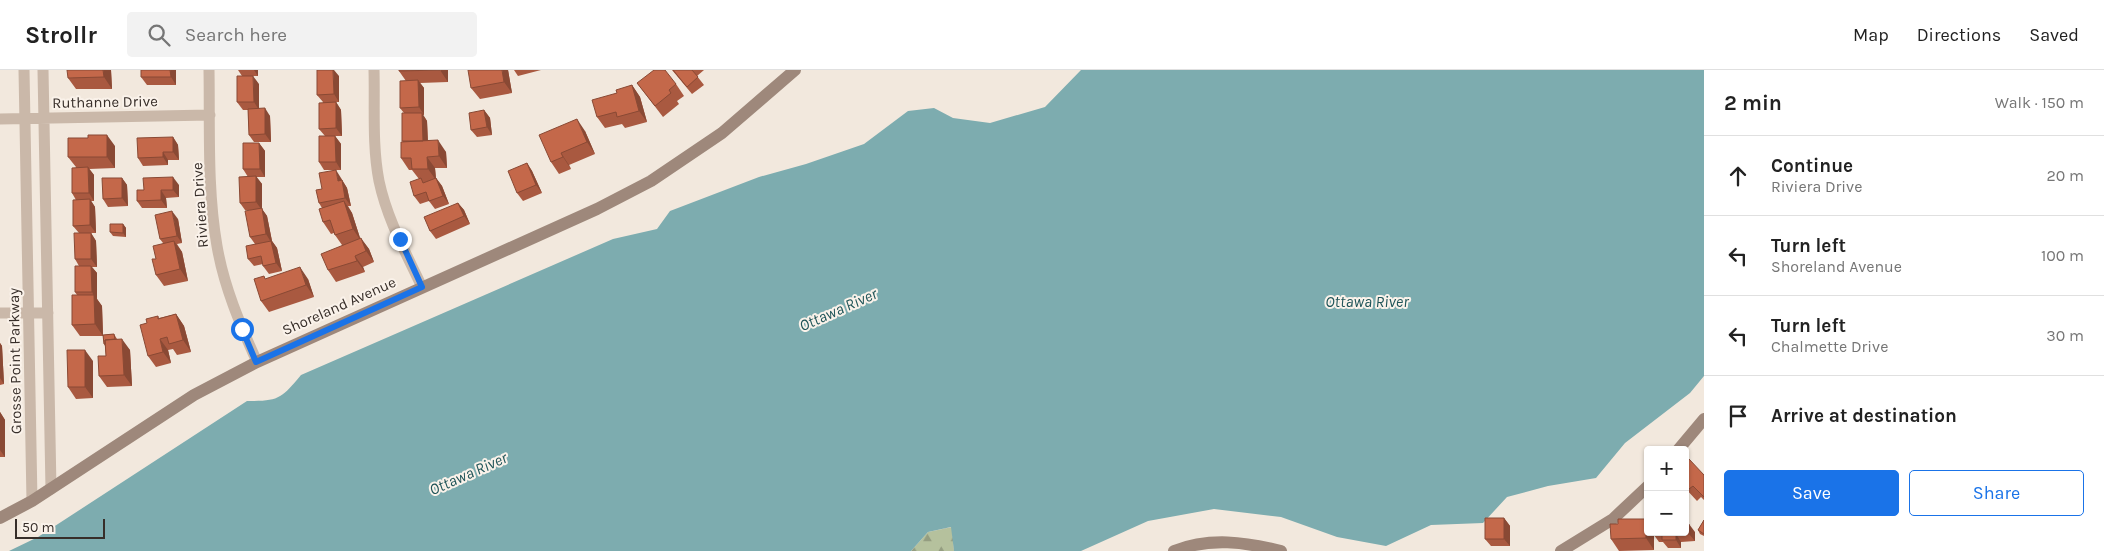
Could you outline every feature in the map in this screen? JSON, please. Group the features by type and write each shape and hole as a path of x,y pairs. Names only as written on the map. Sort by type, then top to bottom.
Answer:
{"street":[{"name":"Grosse Point Parkway","path":"24,70 32,501"},
{"path":"43,70 51,489"},
{"name":"Riviera Drive","path":"209,70 212,200 217,248 230,297 256,362"},
{"path":"374,70 379,180 390,219 422,287"},
{"name":"Shoreland Avenue","path":"0,518 51,489 186,400 256,362 597,209 651,181 722,133 795,70"},
{"name":"Ruthanne Drive","path":"0,119 210,114"},
{"path":"0,313 48,313"},
{"path":"1681,446 1704,419"},
{"path":"1566,550 1613,519 1644,490"},
{"path":"1174,551 1216,542 1236,542 1281,551"}],"green space":[{"path":"952,527 954,551 911,551 928,532"}],"water":[{"name":"Ottawa River","path":"1081,70 1704,70 1704,376 1690,393 1625,443 1596,478 1548,486 1507,497 1483,523 1431,525 1386,546 1337,537 1281,517 1214,509 1148,521 1081,551 954,551 951,527 928,532 911,551 9,551 38,537 247,401 273,399 284,394 301,375 613,239 657,229 670,211 759,177 806,164 864,144 908,111 934,108 953,118 990,123 1045,107"}],"building":[{"path":"67,70 103,70 104,77 68,78"},
{"path":"141,70 170,70 171,77 141,77"},
{"path":"317,70 333,70 334,94 317,95"},
{"path":"399,70 440,70 399,71"},
{"path":"468,70 502,70 504,82 471,88"},
{"path":"654,70 665,70 676,84 669,90 671,93 655,106 637,83"},
{"path":"673,70 692,70 698,77 687,87"},
{"path":"237,76 253,76 254,102 237,102"},
{"path":"418,80 419,107 400,108 400,81"},
{"path":"632,85 639,111 617,117 616,112 597,117 592,100 617,93 616,90"},
{"path":"336,102 336,128 319,129 319,103"},
{"path":"265,108 265,134 249,135 248,109"},
{"path":"484,110 487,127 471,130 469,113"},
{"path":"402,113 422,113 423,141 402,141"},
{"path":"577,119 587,142 561,153 563,157 551,162 539,135"},
{"path":"88,135 107,135 107,157 68,157 68,138 88,138"},
{"path":"319,136 335,136 336,162 319,162"},
{"path":"173,137 173,152 163,152 163,157 138,158 137,138"},
{"path":"438,140 439,156 427,157 428,169 412,169 411,158 401,158 401,142"},
{"path":"243,143 259,143 260,169 243,169"},
{"path":"527,163 536,185 517,193 508,171"},
{"path":"88,167 89,193 72,193 72,168"},
{"path":"336,170 338,181 342,180 345,198 319,203 316,190 322,189 319,173"},
{"path":"256,176 256,202 240,203 239,177"},
{"path":"173,177 173,190 161,190 161,200 137,201 137,190 144,190 143,178"},
{"path":"102,178 122,178 122,198 103,199"},
{"path":"421,178 423,183 436,178 443,196 429,201 426,192 414,196 410,182"},
{"path":"90,199 90,225 73,226 73,200"},
{"path":"344,201 353,229 335,235 330,220 323,222 319,209"},
{"path":"458,203 464,216 430,231 424,217"},
{"path":"262,208 266,234 250,237 245,211"},
{"path":"172,211 177,236 160,239 155,215"},
{"path":"110,224 123,224 123,233 110,232"},
{"path":"74,233 91,233 91,259 75,259"},
{"path":"361,238 366,251 355,256 357,261 328,270 321,254"},
{"path":"174,241 180,269 156,275 152,259 156,259 153,246"},
{"path":"271,241 276,263 263,266 261,256 248,259 246,246"},
{"path":"75,266 91,266 92,292 75,292"},
{"path":"300,267 306,285 261,301 254,279 264,276 265,279"},
{"path":"72,295 94,295 95,324 72,325"},
{"path":"176,314 183,340 169,344 167,337 160,339 163,352 148,356 140,325 147,323 146,319 158,316 158,319"},
{"path":"114,334 115,339 105,340 104,344 103,335"},
{"path":"122,339 124,375 99,376 98,356 106,356 105,340"},
{"path":"67,350 85,350 85,387 68,387"},
{"path":"1689,459 1704,475 1704,497 1693,486 1689,489"},
{"path":"1485,518 1504,518 1504,539 1485,539"},
{"path":"1618,519 1644,519 1644,536 1646,538 1611,539 1610,524 1618,524"},
{"path":"1704,520 1704,534 1698,530"},
{"path":"1662,536 1676,536 1676,540 1662,540"}],"route":[{"path":"242,329 256,362 422,287 400,239"}]}
